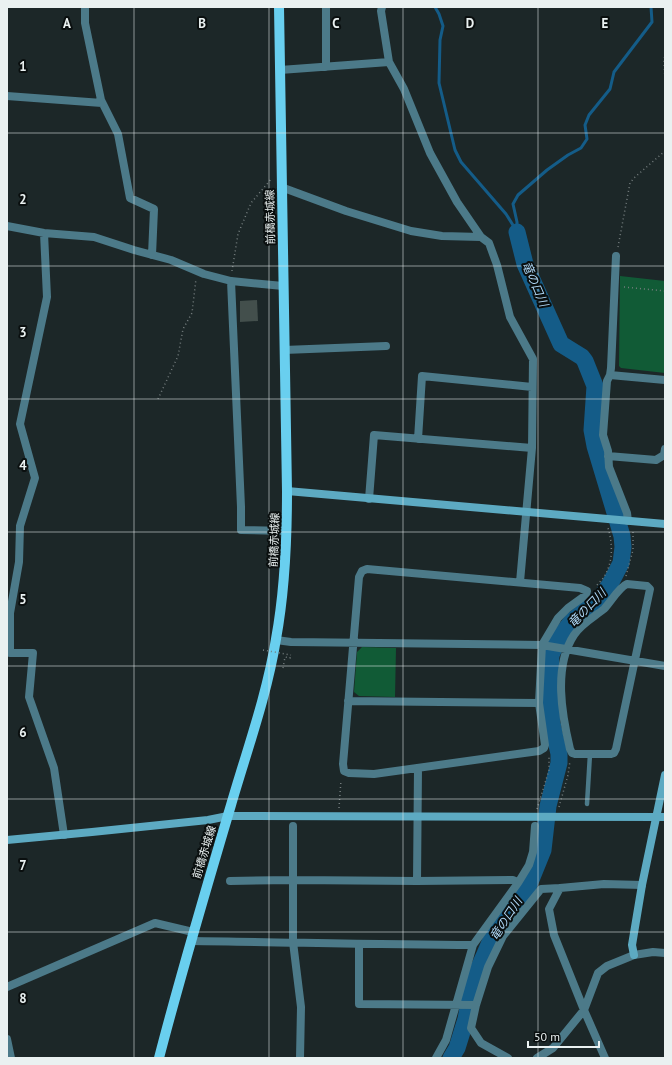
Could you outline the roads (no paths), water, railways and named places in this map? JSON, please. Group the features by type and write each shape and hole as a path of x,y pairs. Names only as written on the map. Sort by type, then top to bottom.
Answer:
{"main road":[{"name":"前橋赤城線","path":"159,1058 192,937 263,699 276,640 282,599 287,531 287,491 279,7"}],"street":[{"path":"85,7 85,23 102,103 118,134 130,198 154,209 152,255"},
{"path":"326,7 326,67"},
{"path":"382,7 381,11 389,62 404,89 430,153 457,202 481,237 489,243 497,265 510,317 533,359 532,448 520,582"},
{"path":"280,70 389,62"},
{"path":"7,96 102,103"},
{"path":"281,188 346,211 411,231 442,236 481,237"},
{"path":"7,226 44,233 94,236 171,260 204,274 230,281 283,286"},
{"path":"44,233 47,297 20,424 35,478 20,526 19,562 10,613 10,653 33,653 29,697 54,768 64,835"},
{"path":"616,256 610,375 607,381 603,435 609,467 627,513 627,521"},
{"path":"230,281 241,530 287,531"},
{"path":"284,350 386,346"},
{"path":"610,375 665,380"},
{"path":"418,439 422,376 532,387"},
{"path":"369,498 374,435 532,448"},
{"path":"608,456 656,460 664,455 665,449"},
{"path":"287,491 526,513 608,524 627,521 665,524"},
{"path":"367,569 520,582 580,588 587,591 586,595 568,608 558,618 544,645 539,703 545,745 544,748 539,751 374,774 349,773 344,771 343,764 353,643 359,578 362,570 367,569"},
{"path":"624,585 647,586 650,589 636,660 615,751 611,754 575,754 570,749 565,727 561,688 565,648 580,627 610,602 624,585"},
{"path":"276,640 292,642 544,645 665,666"},
{"path":"348,701 539,703"},
{"path":"417,882 419,816 418,768"},
{"path":"634,954 632,945 642,885 665,775"},
{"path":"7,840 208,820 228,816 665,817"},
{"path":"293,826 293,942 301,1007 300,1058"},
{"path":"436,1058 446,1040 473,945 518,883 529,865 533,852 535,826"},
{"path":"230,881 293,880 417,882 513,880 518,883"},
{"path":"508,1058 481,1043 471,1028 475,1005 488,967 503,936 541,889 604,884 642,885"},
{"path":"560,888 549,909 554,935 605,1058"},
{"path":"7,987 155,923 192,937 358,945 473,945"},
{"path":"358,945 359,1004 475,1005"},
{"path":"537,1058 553,1048 584,1010 598,974 607,966 634,954 653,952 665,953"},
{"path":"7,1039 11,1058"}],"lane":[{"path":"587,804 590,754"}],"waterway":[{"name":"竜の口川","path":"435,7 443,26 440,40 439,83 455,150 461,162 506,214 516,230"},
{"name":"竜の口川","path":"517,232 517,222 513,204 518,195 547,170 581,148 587,139 585,125 589,115 610,89 614,72 652,22 651,7"},
{"name":"竜の口川","path":"451,1058 457,1048 466,1019 473,981 496,928 528,887 543,850 548,806 559,763 559,754 552,723 550,675 551,655 559,638 572,621 601,597 610,584 621,563 623,547 622,536 595,446 592,430 595,386 582,357 561,344 525,264 517,232"}]}
